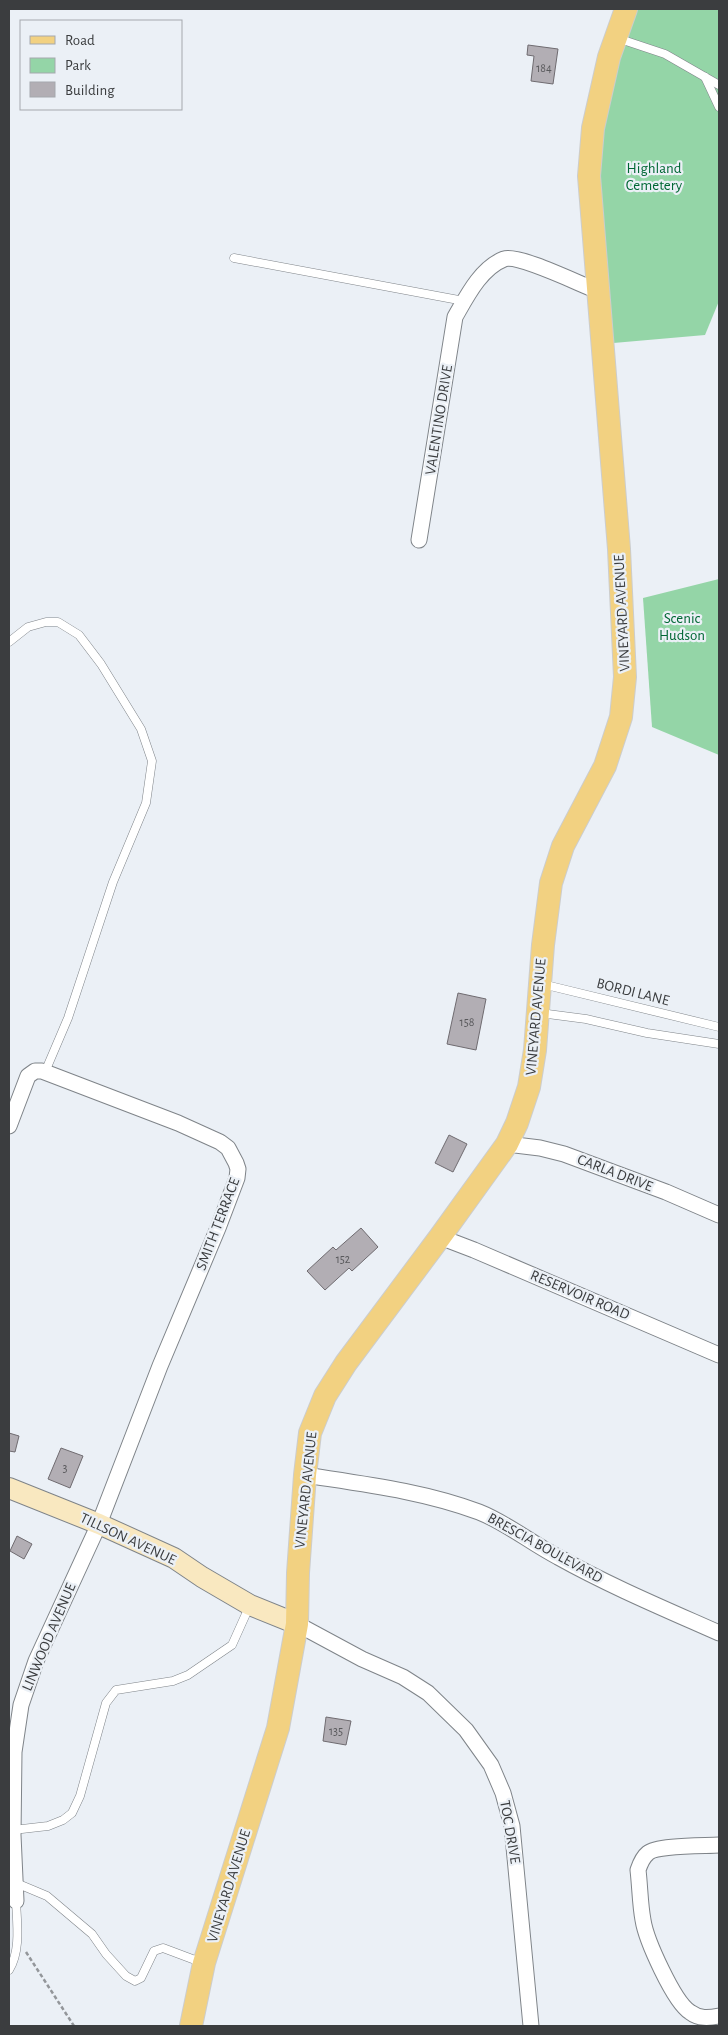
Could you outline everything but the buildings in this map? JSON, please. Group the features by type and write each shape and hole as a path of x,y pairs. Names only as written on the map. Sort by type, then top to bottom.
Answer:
{"main road":[{"name":"VINEYARD AVENUE","path":"191,2026 204,1963 278,1728 297,1624 298,1573 310,1433 325,1396 350,1357 440,1238 507,1144 517,1123 529,1087 535,1050 543,945 551,883 563,846 605,766 621,717 626,677 619,550 589,176 593,128 609,57 626,9"}],"street":[{"name":"VALENTINO DRIVE","path":"419,540 455,317 464,301 488,269 506,259 525,260 598,291"},
{"path":"9,1126 28,1076 35,1071 45,1072"},
{"name":"SMITH TERRACE","path":"45,1072 178,1123 220,1142 228,1148 238,1169 237,1178 218,1228 160,1366 99,1524"},
{"name":"CARLA DRIVE","path":"507,1144 540,1148 564,1154 666,1192 719,1216"},
{"name":"RESERVOIR ROAD","path":"440,1238 474,1250 719,1355"},
{"name":"BRESCIA BOULEVARD","path":"305,1474 412,1492 478,1512 496,1520 556,1556 606,1582 719,1633"},
{"name":"TILLSON AVENUE","path":"9,1488 99,1524 174,1558 250,1605 297,1624"},
{"name":"LINWOOD AVENUE","path":"16,1901 13,1830 14,1752 20,1705 36,1661 99,1524"},
{"name":"TOC DRIVE","path":"297,1624 362,1659 403,1676 428,1694 466,1730 491,1765 503,1793 512,1826 531,2026"},
{"path":"719,1845 658,1849 648,1853 640,1863 638,1870 643,1922 651,1944 675,1995 682,2006 691,2014 702,2018 719,2016"}],"lane":[{"path":"616,38 666,54 719,85"},
{"path":"705,77 719,107"},
{"path":"234,258 464,301"},
{"path":"9,642 28,627 46,622 58,622 79,635 101,664 137,720 142,729 152,761 146,803 113,882 68,1018 45,1072"},
{"name":"BORDI LANE","path":"540,983 719,1027"},
{"path":"538,1012 586,1019 647,1033 719,1044"},
{"path":"13,1830 48,1826 63,1820 72,1813 80,1796 106,1703 110,1695 116,1690 166,1682 188,1675 232,1645 250,1605"},
{"path":"16,1884 47,1896 92,1934 106,1954 126,1976 134,1981 141,1978 154,1951 163,1948 204,1963"},
{"name":"LINWOOD AVENUE","path":"11,1967 17,1940 16,1901"}],"path":[{"path":"17,1940 41,1973 74,2026"}],"green space":[{"name":"Highland Cemetery","path":"626,9 719,9 719,301 705,335 602,344 589,176"},
{"name":"Scenic Hudson","path":"719,579 719,755 652,727 643,598"}]}
